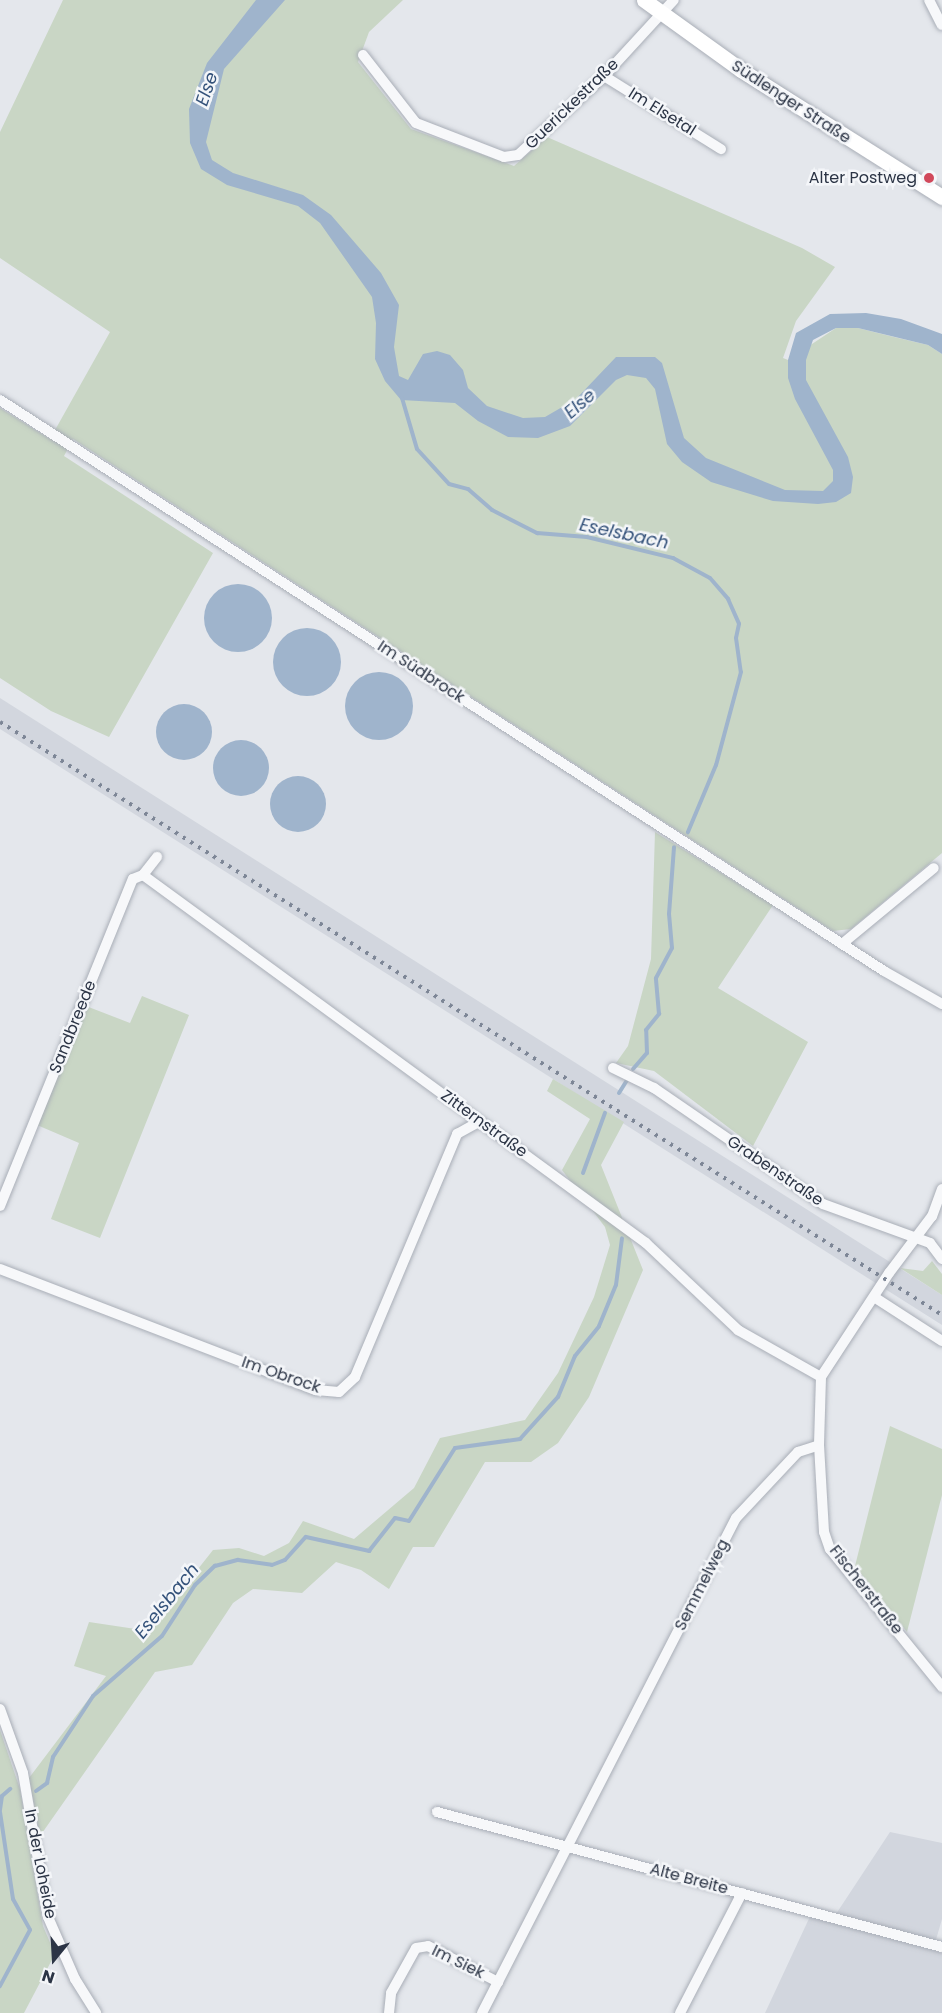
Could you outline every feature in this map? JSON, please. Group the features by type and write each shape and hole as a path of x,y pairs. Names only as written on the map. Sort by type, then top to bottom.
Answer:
{"main road":[{"name":"Südlenger Straße","path":"644,0 741,70 942,197"}],"street":[{"name":"Guerickestraße","path":"363,55 416,123 504,157 518,155 604,75 674,0"},
{"path":"934,3 942,25"},
{"name":"Im Elsetal","path":"604,75 721,149"},
{"name":"Im Südbrock","path":"0,400 842,944 942,1004"},
{"name":"Sandbreede","path":"0,1206 133,879 143,875 157,856"},
{"path":"842,944 934,868"},
{"name":"Zitternstraße","path":"143,875 646,1243 738,1330 821,1377"},
{"name":"Grabenstraße","path":"613,1068 654,1088 823,1204 916,1236 930,1243 942,1259"},
{"name":"Im Obrock","path":"0,1269 316,1390 339,1392 355,1377 457,1134 480,1121"},
{"path":"819,1445 821,1377 873,1297 932,1215 942,1189"},
{"path":"873,1297 942,1341"},
{"name":"Fischerstraße","path":"819,1445 824,1532 830,1549 942,1687"},
{"name":"Semmelweg","path":"482,2013 736,1518 798,1452 819,1445"},
{"name":"In der Loheide","path":"0,1709 23,1773 48,1917 75,1979 96,2013"},
{"name":"Alte Breite","path":"436,1812 942,1947"},
{"path":"680,2013 742,1893"},
{"name":"Im Siek","path":"389,2013 391,1993 416,1948 428,1946 498,1982"}],"shaded area":[{"path":"0,698 942,1295 942,1325 0,729"},
{"path":"890,1832 942,1843 942,1919 933,1950 942,1953 942,2013 765,2013 813,1910 836,1914"}],"green space":[{"path":"63,0 403,0 369,32 358,62 411,129 514,166 547,137 802,248 835,267 796,321 783,358 788,360 836,328 858,328 928,345 942,354 942,853 851,929 833,931 73,439 64,456 213,553 109,737 51,711 0,678 0,408 50,439 110,332 0,258 0,132"},
{"path":"655,832 773,905 718,988 808,1042 753,1146 654,1071 616,1063 628,1046 651,959"},
{"path":"142,996 189,1015 100,1238 51,1219 79,1143 37,1125 86,1006 130,1023"},
{"path":"553,1079 624,1122 601,1165 643,1270 589,1397 558,1443 531,1462 485,1462 434,1547 413,1547 389,1589 361,1570 336,1562 302,1593 253,1589 233,1603 192,1665 155,1672 40,1836 29,1778 106,1676 74,1666 89,1622 149,1631 213,1550 239,1548 264,1556 289,1543 303,1521 354,1539 414,1488 440,1438 525,1420 558,1373 594,1297 610,1245 605,1227 562,1170 590,1119 547,1091"},
{"path":"932,1261 942,1274 942,1295 900,1268 923,1271"},
{"path":"890,1426 942,1449 942,1495 907,1632 855,1566"},
{"path":"0,1730 20,1789 43,1926 55,1954 24,2013 0,2013"}],"water":[{"name":"Else","path":"256,0 285,0 224,69 206,142 212,160 233,173 303,195 331,215 381,273 399,305 394,347 399,376 408,380 423,354 437,351 450,355 463,370 468,388 487,406 523,418 545,417 576,399 616,357 655,357 662,363 684,438 706,458 785,490 823,491 833,481 833,470 795,399 788,378 788,360 796,333 830,314 866,313 901,319 942,334 942,354 928,345 858,328 836,328 813,340 806,360 806,380 848,457 853,477 851,493 836,502 818,504 773,501 711,482 682,462 667,444 655,389 646,378 627,375 616,380 570,426 538,438 508,437 478,421 455,403 401,400 385,381 375,359 376,323 372,297 320,223 298,206 227,185 201,169 190,143 189,109 207,63"},
{"path":"231,584 245,584 257,589 267,599 272,618 267,637 257,647 245,652 231,652 219,647 209,637 204,625 204,611 209,599 219,589"},
{"path":"300,628 314,628 326,633 336,643 341,662 336,681 326,691 314,696 300,696 288,691 278,681 273,669 273,655 278,643 288,633"},
{"path":"372,672 386,672 398,677 408,687 413,706 408,725 398,735 386,740 372,740 360,735 350,725 345,713 345,699 350,687 360,677"},
{"path":"184,704 195,706 204,712 210,721 212,732 210,743 204,752 195,758 184,760 173,758 164,752 158,743 156,732 158,721 164,712 173,706"},
{"path":"241,740 252,742 261,748 267,757 269,768 267,779 261,788 252,794 241,796 230,794 221,788 215,779 213,768 215,757 221,748 230,742"},
{"path":"298,776 309,778 318,784 324,793 326,804 324,815 318,824 309,830 298,832 287,830 278,824 272,815 270,804 272,793 278,784 287,778"}],"waterway":[{"name":"Eselsbach","path":"402,398 417,449 449,484 468,489 492,510 537,533 587,537 673,558 710,578 728,599 739,624 736,638 741,672 716,765 688,832"},
{"name":"Eselsbach","path":"633,1069 647,1053 646,1030 659,1014 656,978 672,948 669,914 674,847"},
{"name":"Eselsbach","path":"619,1093 627,1080"},
{"name":"Eselsbach","path":"583,1173 605,1113"},
{"name":"Eselsbach","path":"36,1791 47,1783 53,1757 93,1696 162,1636 195,1585 215,1566 238,1560 272,1565 285,1560 306,1537 369,1551 395,1518 409,1521 455,1448 520,1439 558,1397 575,1356 599,1326 616,1285 622,1238"},
{"name":"Eselsbach","path":"0,1810 2,1796 10,1789"},
{"name":"Eselsbach","path":"0,1812 13,1899 30,1930 0,1986"}],"railway":[{"path":"0,722 942,1315"}],"place":[{"name":"Alter Postweg","path":"929,178"}]}
